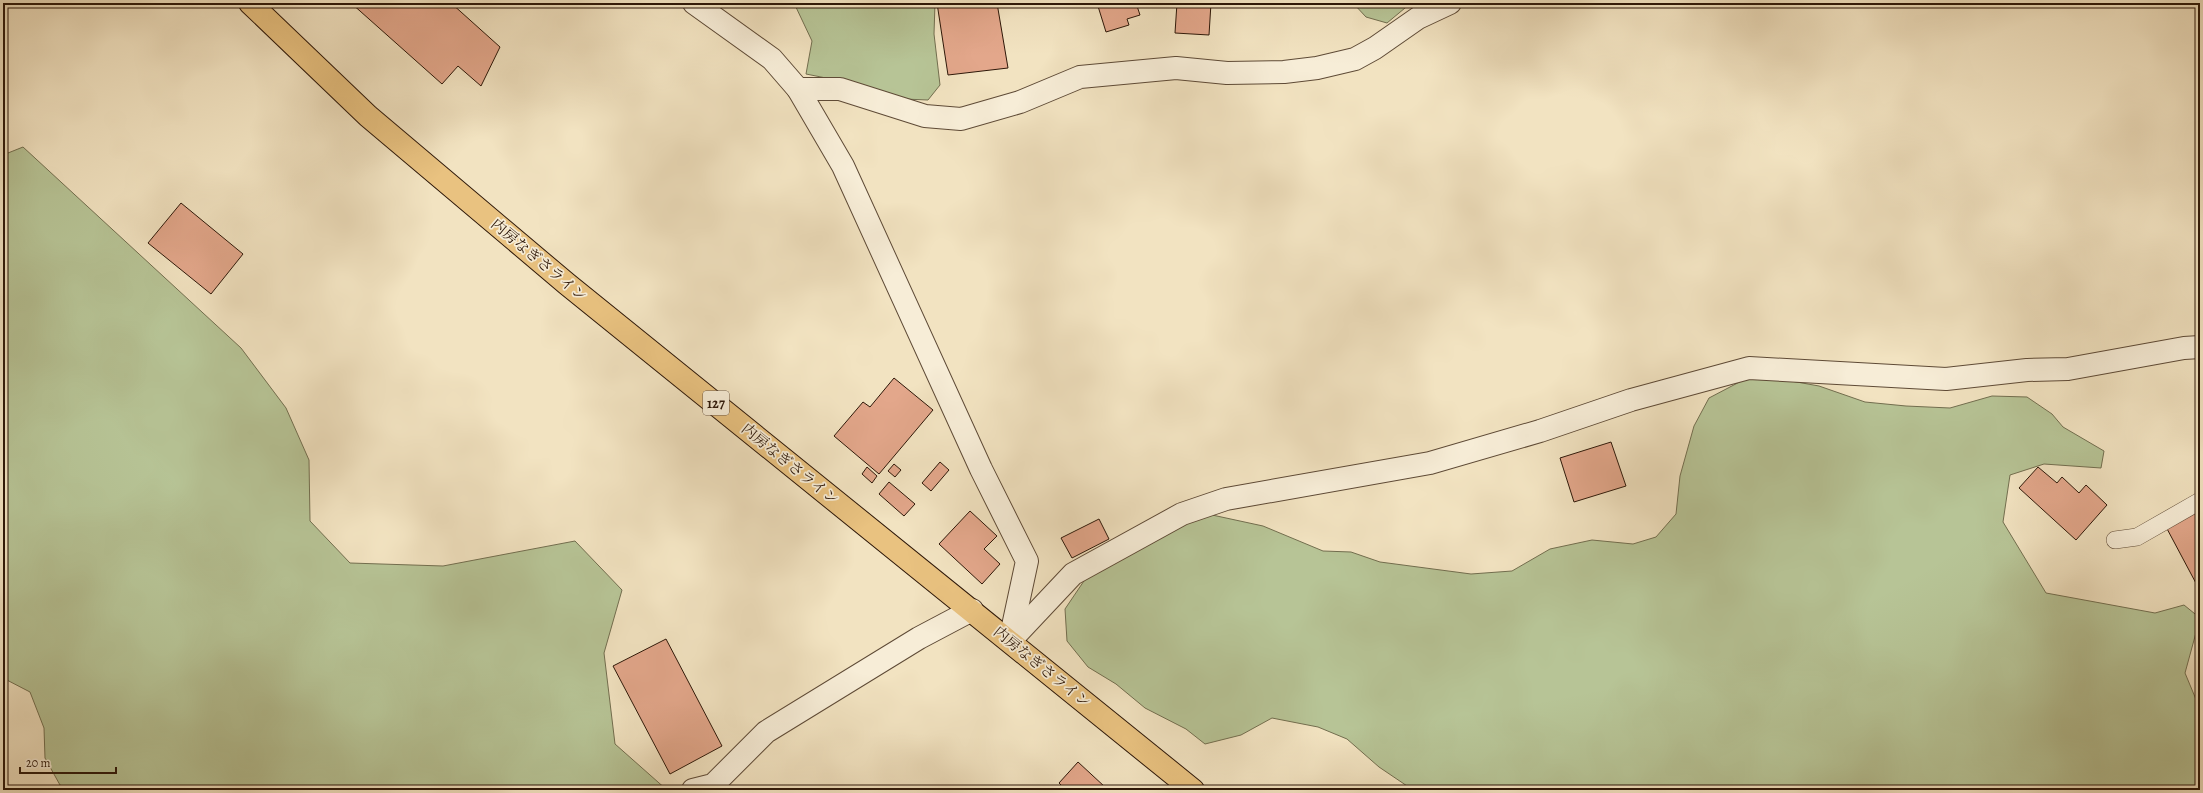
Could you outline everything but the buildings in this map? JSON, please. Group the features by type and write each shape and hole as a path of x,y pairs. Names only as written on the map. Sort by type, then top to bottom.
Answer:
{"highway":[{"name":"内房なぎさライン","path":"250,3 368,116 567,284 1193,790"}],"street":[{"path":"694,3 772,59 798,89 843,166 981,469 1027,561 1010,641"},
{"path":"798,89 840,89 925,116 961,119 1020,102 1080,77 1176,68 1228,73 1284,72 1317,68 1355,59 1375,48 1418,18 1450,3"},
{"path":"1010,641 1073,574 1182,514 1226,499 1430,463 1540,431 1631,400 1749,368 1946,379 2027,370 2068,369 2184,348 2200,347"},
{"path":"693,790 713,786 766,732 919,638 972,610"}],"lane":[{"path":"2115,540 2137,537 2200,501"}],"green space":[{"path":"794,3 935,3 934,34 940,85 928,100 904,99 846,82 806,74 812,41"},
{"path":"1353,3 1411,3 1387,23 1366,17"},
{"path":"23,147 241,348 286,408 309,460 310,521 350,563 443,566 575,541 622,590 604,653 615,744 667,790 68,790 60,785 45,758 44,728 30,692 3,678 3,155"},
{"path":"1749,377 1780,379 1819,386 1865,402 1906,406 1950,408 1992,396 2027,397 2052,414 2063,427 2104,451 2101,468 2044,464 2010,475 2003,522 2046,593 2155,613 2184,605 2200,618 2185,673 2200,709 2200,790 1413,790 1379,767 1347,739 1318,727 1272,718 1241,735 1205,744 1186,729 1145,708 1116,684 1088,667 1067,641 1065,609 1088,575 1203,513 1263,526 1323,551 1351,552 1380,562 1471,574 1512,571 1550,549 1592,540 1633,544 1656,537 1676,514 1680,476 1694,426 1709,398"}]}
